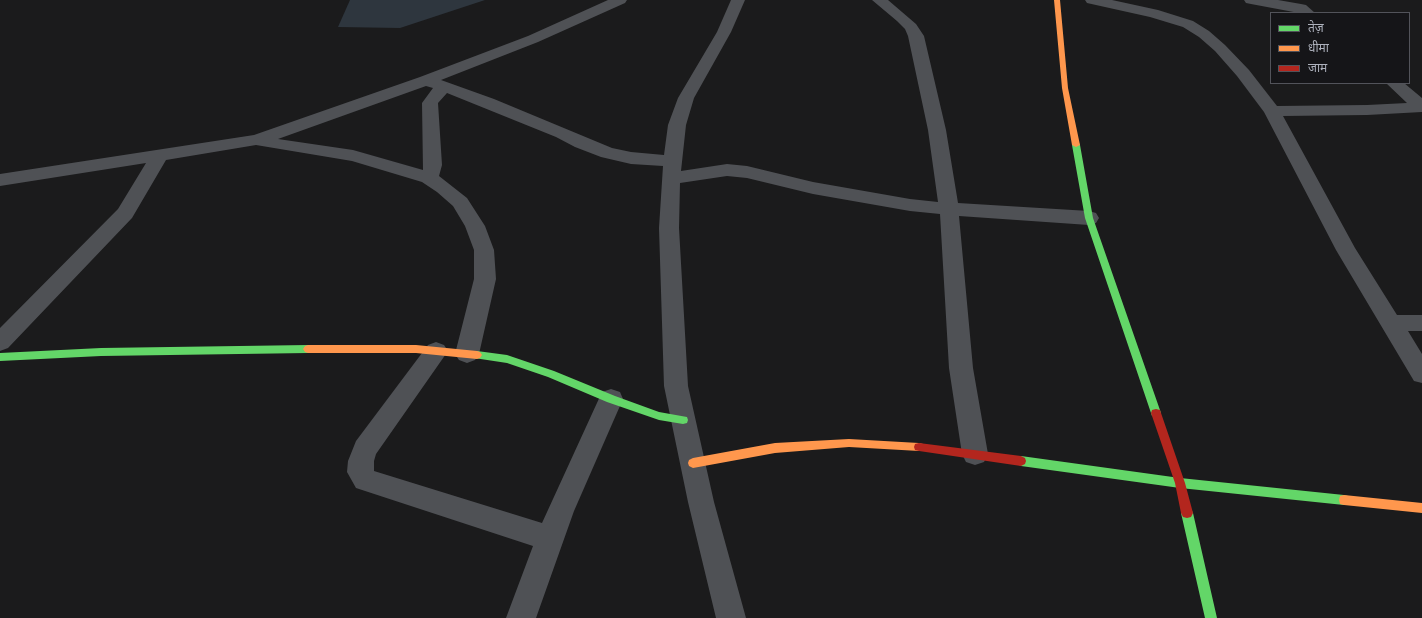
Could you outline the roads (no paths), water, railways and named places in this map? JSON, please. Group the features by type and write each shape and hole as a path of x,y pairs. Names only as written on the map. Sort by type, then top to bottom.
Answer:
{"street":[{"path":"0,180 257,140 426,80 533,39 620,0"},
{"path":"731,618 692,463 676,386 669,228 672,169 677,125 686,98 724,32 738,0"},
{"path":"879,0 902,18 911,27 916,36 937,130 949,209 962,368 975,454"},
{"path":"1057,0 1065,88 1089,218 1180,483 1211,618"},
{"path":"1092,0 1173,18 1188,24 1204,34 1220,48 1243,73 1272,111 1346,250 1422,374"},
{"path":"1251,0 1301,8 1307,12"},
{"path":"426,80 488,103 607,153 672,169 747,172 813,188 875,200 949,209 1089,218"},
{"path":"1395,84 1422,107"},
{"path":"429,178 433,165 430,103 443,87"},
{"path":"1272,111 1366,110 1422,107"},
{"path":"257,140 353,156 409,171 429,178 444,188 460,202 475,226 484,250 485,279 467,354"},
{"path":"0,342 125,213 160,155"},
{"path":"1391,323 1422,324"},
{"path":"0,357 101,352 280,349 436,351 507,359 551,374 611,399 659,416 683,420"},
{"path":"436,351 365,449 361,461 360,472 365,480 549,538"},
{"path":"521,618 560,511 611,399"},
{"path":"692,463 775,448 849,444 928,448 1180,483 1422,508"}]}
